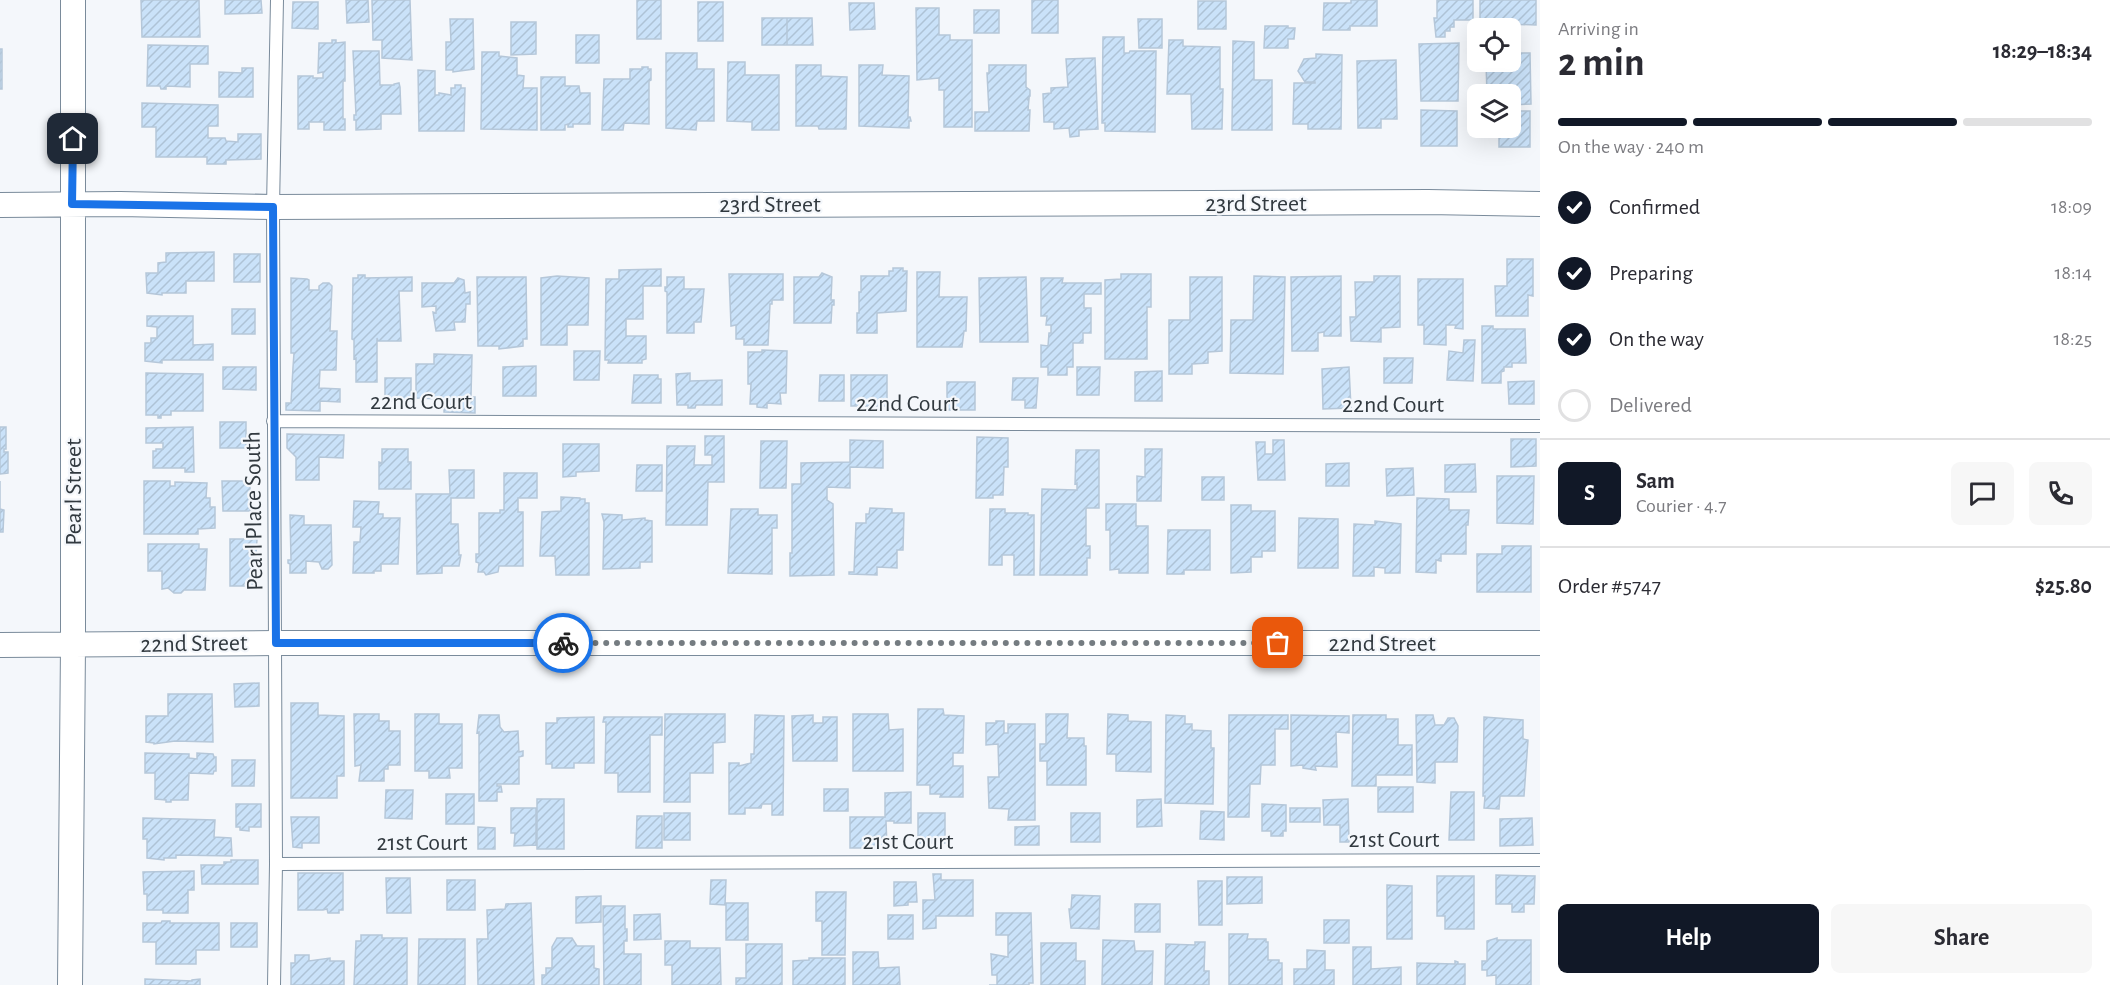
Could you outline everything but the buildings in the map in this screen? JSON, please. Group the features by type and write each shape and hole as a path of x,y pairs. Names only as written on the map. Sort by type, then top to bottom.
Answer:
{"street":[{"name":"Pearl Street","path":"70,985 73,645 73,0"},
{"name":"23rd Street","path":"0,205 273,207 1393,202 1540,204"},
{"name":"22nd Street","path":"0,645 1540,643"}],"lane":[{"name":"Pearl Place South","path":"274,985 276,643 273,207 277,0"},
{"name":"22nd Court","path":"273,421 1540,426"},
{"name":"21st Court","path":"276,864 1540,860"}],"way so far":[{"path":"563,643 1278,643"}],"route":[{"path":"73,139 72,204 273,207 276,643 563,643"}]}
